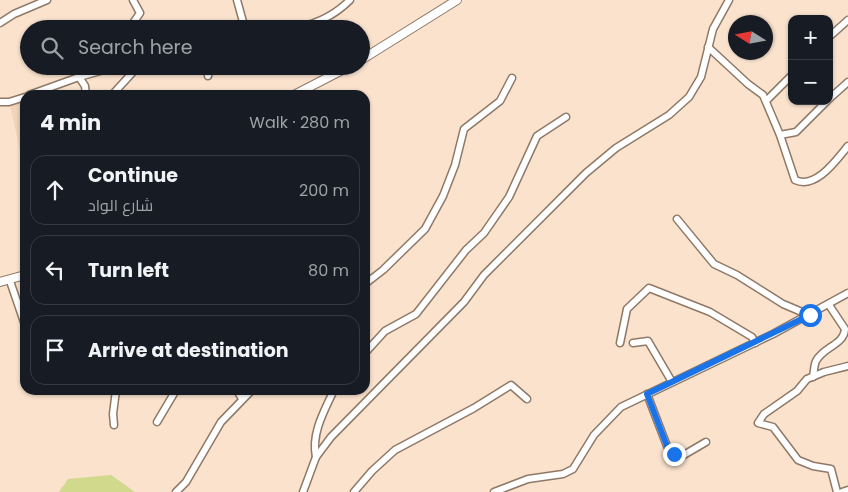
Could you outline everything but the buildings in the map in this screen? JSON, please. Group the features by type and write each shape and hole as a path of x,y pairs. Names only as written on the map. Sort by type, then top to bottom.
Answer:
{"street":[{"path":"0,23 14,14 47,0"},
{"path":"133,0 140,14 136,20"},
{"path":"237,0 243,20"},
{"path":"320,20 332,14 350,0"},
{"path":"370,54 458,0"},
{"path":"303,492 316,458 331,437 464,302 484,275 586,173 616,148 669,115 689,97 701,77 713,29 729,0"},
{"path":"833,34 848,20"},
{"path":"708,47 748,84 763,95 780,135 795,180 800,182 813,180 830,168 848,146"},
{"path":"43,90 86,75"},
{"path":"117,90 130,75"},
{"path":"304,90 333,75"},
{"path":"79,77 85,90"},
{"path":"370,280 395,259 425,228 449,181 464,129 500,102 512,78"},
{"path":"766,101 788,79"},
{"path":"833,96 848,82"},
{"path":"0,102 9,102 20,98"},
{"path":"780,135 796,132 823,105"},
{"path":"370,348 385,331 416,314 466,250 484,233 508,197 537,136 566,116"},
{"path":"677,219 714,264 737,275 783,304 810,315"},
{"path":"0,282 20,277"},
{"path":"10,281 20,310"},
{"path":"620,343 628,308 649,288 710,312 752,337 755,343"},
{"path":"494,492 528,479 563,474 573,469 594,435 621,407 755,343 829,305 848,293"},
{"path":"813,377 815,362 844,335 845,329 829,305"},
{"path":"633,343 648,341 672,382"},
{"path":"837,492 831,469 813,466 798,460 773,427 758,422 764,414 813,377 848,366"},
{"path":"354,492 372,471 395,450 474,408 511,385 527,399"},
{"path":"647,394 667,446 674,454 682,456 706,442"},
{"path":"114,425 112,414 115,395"},
{"path":"157,422 173,395"},
{"path":"240,395 242,399"},
{"path":"176,492 186,482 222,422 246,395"},
{"path":"316,458 314,448 319,424 332,395"},
{"path":"842,492 848,490"}],"shaded area":[{"path":"20,101 20,150 10,105"}],"green space":[{"path":"111,475 135,492 59,492 68,479"}],"route":[{"path":"674,454 667,446 656,412 647,394 810,315"}]}
